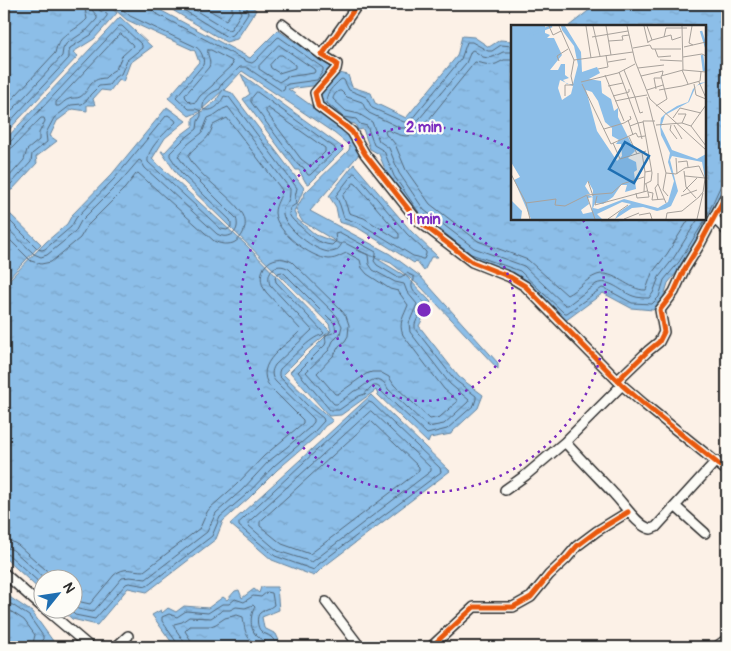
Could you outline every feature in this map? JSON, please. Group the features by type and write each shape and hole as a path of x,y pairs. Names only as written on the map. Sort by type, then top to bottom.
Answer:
{"street":[{"path":"322,54 358,4"},
{"path":"282,24 337,64 336,69 315,93 318,106 352,132 366,154 417,220 472,262 510,277 524,286 620,383 727,470"},
{"path":"505,490 565,442 648,351 659,342 664,332 660,310 674,292 684,270 727,193"},
{"path":"714,218 727,231"},
{"path":"565,442 628,512 647,529 652,530 716,461"},
{"path":"676,506 705,532"},
{"path":"431,647 474,607 513,607 531,597 577,546 628,512"},
{"path":"4,573 32,598"},
{"path":"326,602 360,647"},
{"path":"56,618 90,647"},
{"path":"116,647 128,636"},
{"path":"716,647 727,639"}],"water":[{"path":"4,4 101,4 103,8 107,5 117,13 94,39 73,52 78,56 4,135"},
{"path":"108,4 152,4 250,58 278,30 332,68 320,85 288,89 351,134 361,152 310,211 390,254 420,276 498,363 498,369 421,287 391,263 356,250 374,257 407,277 431,302 419,326 459,377 483,395 478,408 451,434 430,438 428,443 378,395 376,390 341,415 329,416 290,372 331,331 329,324 179,177 161,151 165,152 181,135 193,126 193,118 215,102 223,90 199,112 189,116 168,98 199,62 195,51 127,20","holes":["242,71 334,133 350,146 349,150 305,193 296,210 302,221 340,244 316,235 297,219 294,212 304,188 232,93 224,90"]},
{"path":"166,4 248,4 256,10 237,39 226,42 174,11"},
{"path":"593,4 727,4 727,183 709,222 683,265 668,283 663,299 653,310 631,308 603,293 565,321 517,275 469,258 416,217 389,179 379,154 370,149 363,129 358,130 355,124 341,121 322,106 320,101 321,94 339,73 348,75 352,87 371,93 375,103 406,118 457,56 462,36 474,37 489,47 500,40 511,41 511,220 706,220 706,25 570,25 592,8"},
{"path":"120,17 152,47 130,63 123,82 119,79 110,91 101,90 93,99 95,105 87,105 87,111 73,109 57,121 50,136 57,141 36,157 37,163 12,190 8,190 4,199 4,141"},
{"path":"241,74 342,147 343,150 309,184 306,183 299,170 296,170 243,99 250,94"},
{"path":"167,107 186,121 165,138 152,159 246,245 330,331 307,350 283,374 333,421 325,426 318,435 277,470 223,521 216,539 147,592 128,588 97,625 71,618 82,618 82,568 32,568 32,583 4,557 4,285 46,242 67,224 72,215 112,174"},
{"path":"354,164 411,231 438,257 431,257 424,271 416,261 414,263 358,228 339,222 336,207 329,196"},
{"path":"6,213 9,213 41,244 4,283 4,216"},
{"path":"371,395 450,471 314,576 272,560 230,524"},
{"path":"261,587 277,587 279,610 262,617 264,628 276,634 282,647 175,647 152,615 161,610 162,613 168,608 176,612 184,606 208,608 223,597 227,600 235,591 239,590 242,598 254,589 259,593"},
{"path":"4,588 11,598 32,612 32,618 36,618 53,641 39,647 4,647"}],"cycle path":[{"path":"358,4 322,55 337,64 336,69 315,93 318,106 352,132 365,154 417,220 472,262 510,277 525,286 622,385 727,471"},
{"path":"618,380 659,342 664,332 660,310 674,292 684,270 727,193"},
{"path":"431,647 474,607 513,607 531,597 577,546 628,512"}]}
